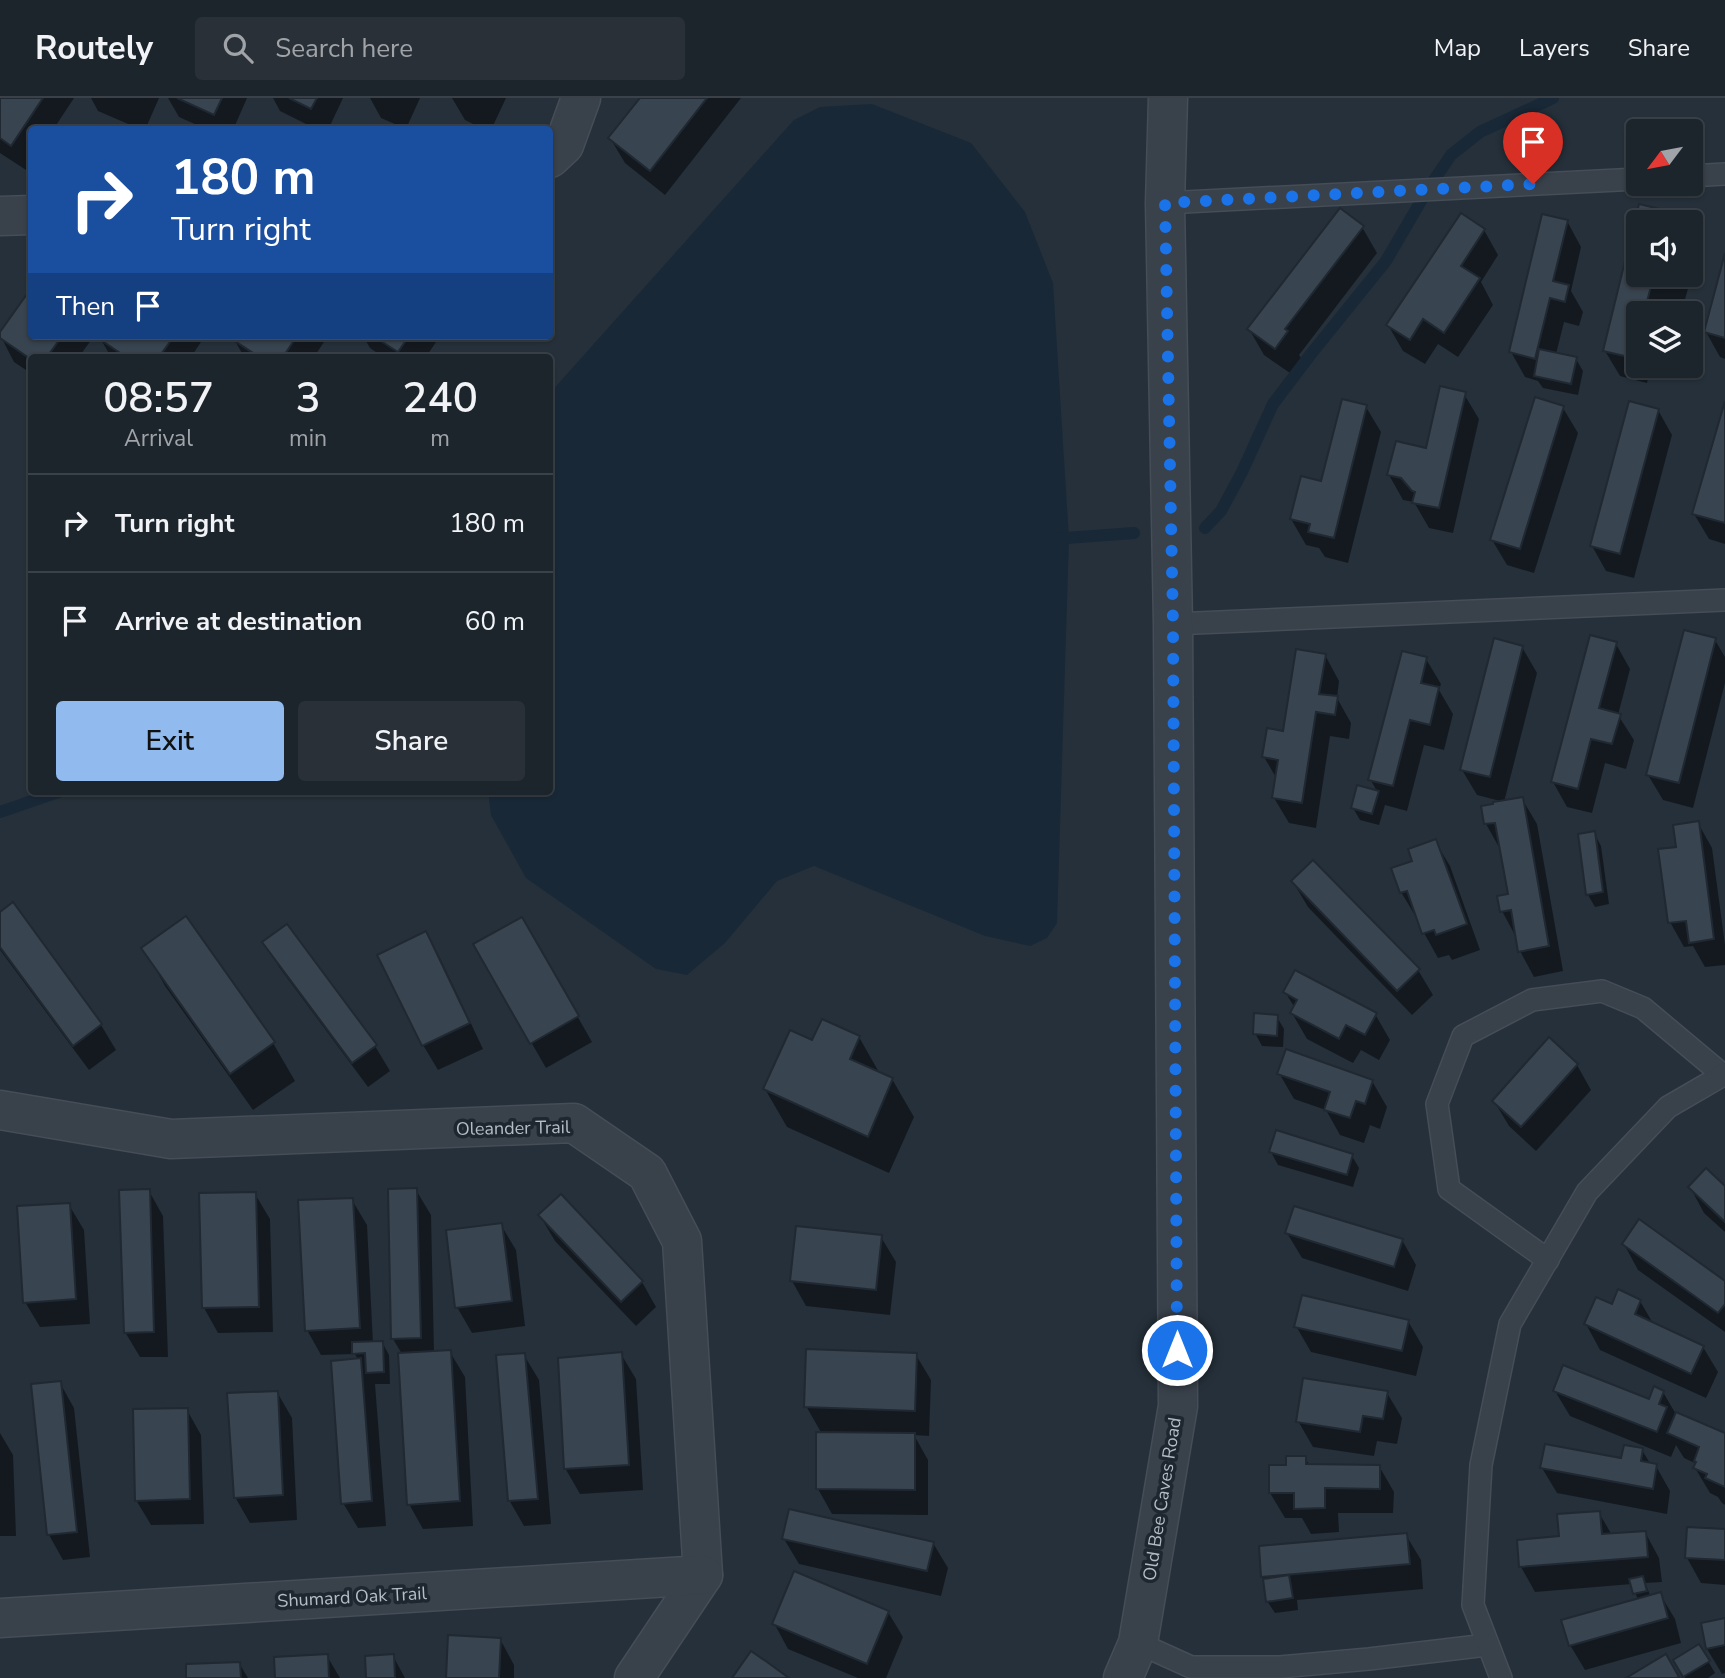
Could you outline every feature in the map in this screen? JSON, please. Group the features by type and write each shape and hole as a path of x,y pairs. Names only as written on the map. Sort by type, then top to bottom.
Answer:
{"street":[{"path":"553,155 564,145 581,98"},
{"name":"Old Bee Caves Road","path":"1123,1678 1138,1643 1178,1406 1173,624 1165,203 1168,98"},
{"path":"0,216 28,215"},
{"name":"Oleander Trail","path":"0,1110 171,1139 574,1124 646,1173 682,1241 703,1575"},
{"path":"634,1678 703,1575"},
{"name":"Shumard Oak Trail","path":"0,1618 703,1575"}],"lane":[{"path":"1703,175 1725,174"},
{"path":"1165,203 1626,179"},
{"path":"1173,624 1725,600"},
{"path":"1501,1678 1472,1605 1481,1465 1510,1324 1548,1260 1587,1192 1668,1107 1724,1074 1643,1008 1602,991 1532,1000 1463,1035 1437,1104 1449,1189 1548,1260"},
{"path":"1138,1643 1191,1667 1369,1668 1488,1645"}],"water":[{"path":"872,104 971,143 1025,212 1053,283 1069,538 1057,923 1047,938 1030,946 985,936 814,866 777,881 725,943 687,975 656,969 526,878 491,815 488,795 553,795 553,390 794,120 820,107"}],"building":[{"path":"0,98 43,98 11,146 0,138"},
{"path":"177,98 222,98 214,115"},
{"path":"289,98 317,98 311,109"},
{"path":"640,98 707,98 650,171 608,138"},
{"path":"1639,204 1664,210 1638,210"},
{"path":"1340,208 1364,226 1285,329 1288,331 1275,349 1247,329"},
{"path":"1461,213 1485,229 1461,266 1480,278 1444,333 1423,319 1410,340 1386,325"},
{"path":"1542,214 1568,220 1553,281 1569,285 1565,302 1550,298 1535,359 1509,352"},
{"path":"1725,253 1725,338 1704,332"},
{"path":"1626,257 1626,287 1651,287 1647,301 1626,301 1626,356 1603,351"},
{"path":"28,293 28,340 59,340 49,354 28,354 28,357 0,338 0,332"},
{"path":"101,340 171,340 161,354 122,354"},
{"path":"234,340 294,340 285,354 254,354"},
{"path":"379,340 406,340 398,352"},
{"path":"1539,349 1577,357 1571,384 1534,376"},
{"path":"1440,386 1466,392 1439,508 1412,503 1415,492 1401,478 1387,475 1396,441 1426,448"},
{"path":"1535,397 1564,406 1520,549 1490,540"},
{"path":"1342,399 1367,405 1334,538 1308,532 1310,524 1290,519 1301,476 1321,481"},
{"path":"1629,401 1659,409 1620,554 1590,546"},
{"path":"1725,401 1725,523 1692,514"},
{"path":"1684,630 1716,638 1679,783 1646,775"},
{"path":"1590,635 1617,642 1599,708 1621,714 1612,744 1591,739 1578,789 1551,782"},
{"path":"1494,638 1523,646 1490,777 1460,770"},
{"path":"1296,649 1326,654 1319,694 1338,696 1335,715 1316,712 1302,803 1272,798 1278,760 1262,757 1267,728 1283,731"},
{"path":"1402,651 1427,657 1421,683 1439,687 1430,725 1410,720 1393,786 1368,780"},
{"path":"1357,785 1379,791 1372,814 1351,808"},
{"path":"1523,797 1549,946 1518,952 1511,910 1500,912 1497,896 1508,894 1495,823 1484,824 1481,806"},
{"path":"1699,821 1714,939 1689,943 1686,921 1668,923 1658,849 1676,847 1673,825"},
{"path":"1595,831 1603,892 1586,895 1578,834"},
{"path":"1436,839 1467,924 1436,935 1434,930 1422,934 1407,891 1400,893 1391,868 1412,861 1408,849"},
{"path":"1313,860 1420,969 1397,991 1291,881"},
{"path":"13,902 102,1024 73,1046 0,947 0,912"},
{"path":"186,916 275,1042 230,1074 141,948"},
{"path":"522,917 579,1016 530,1044 473,944"},
{"path":"287,924 377,1045 352,1063 262,942"},
{"path":"426,931 470,1023 422,1046 377,955"},
{"path":"1295,970 1377,1013 1365,1035 1346,1025 1339,1039 1290,1013 1297,1000 1283,992"},
{"path":"1254,1013 1278,1015 1277,1036 1253,1034"},
{"path":"822,1019 860,1036 850,1059 893,1078 868,1137 763,1089 790,1030 812,1040"},
{"path":"1549,1037 1578,1064 1521,1127 1492,1101"},
{"path":"1286,1049 1373,1080 1365,1104 1356,1101 1350,1118 1324,1110 1330,1092 1277,1074"},
{"path":"1276,1130 1353,1154 1347,1175 1269,1152"},
{"path":"1706,1168 1725,1186 1725,1222 1688,1187"},
{"path":"417,1188 421,1338 391,1339 388,1189"},
{"path":"150,1189 154,1332 124,1333 119,1190"},
{"path":"256,1192 259,1307 202,1308 199,1193"},
{"path":"561,1194 643,1281 621,1302 538,1215"},
{"path":"353,1198 360,1328 305,1331 298,1200"},
{"path":"70,1203 76,1299 23,1303 17,1206"},
{"path":"1294,1206 1403,1239 1394,1267 1285,1233"},
{"path":"1639,1219 1725,1281 1725,1304 1718,1313 1622,1244"},
{"path":"502,1223 512,1301 455,1308 446,1230"},
{"path":"796,1226 882,1235 876,1290 790,1281"},
{"path":"1618,1289 1641,1300 1635,1314 1704,1346 1691,1374 1584,1324 1596,1297 1612,1304"},
{"path":"1302,1295 1409,1320 1402,1351 1294,1327"},
{"path":"383,1341 384,1372 366,1373 365,1353 352,1354 352,1342"},
{"path":"806,1349 917,1353 915,1411 804,1407"},
{"path":"451,1350 460,1501 407,1505 398,1353"},
{"path":"622,1352 629,1465 564,1469 558,1358"},
{"path":"525,1353 538,1499 508,1501 496,1355"},
{"path":"361,1358 372,1501 341,1504 331,1361"},
{"path":"1563,1365 1649,1399 1654,1386 1664,1391 1659,1404 1667,1407 1657,1432 1553,1391"},
{"path":"1303,1378 1388,1391 1383,1419 1363,1416 1360,1432 1296,1422"},
{"path":"61,1381 77,1532 47,1535 31,1384"},
{"path":"278,1391 283,1495 234,1498 227,1393"},
{"path":"188,1408 190,1499 135,1501 133,1409"},
{"path":"1676,1412 1725,1433 1725,1487 1705,1478 1707,1474 1693,1468 1699,1447 1667,1433"},
{"path":"816,1432 915,1433 915,1490 816,1489"},
{"path":"1545,1444 1621,1458 1624,1445 1643,1448 1641,1461 1657,1464 1653,1489 1540,1468"},
{"path":"1286,1456 1306,1456 1306,1464 1380,1465 1380,1489 1325,1488 1325,1508 1294,1509 1294,1493 1269,1493 1269,1465 1286,1465"},
{"path":"789,1509 934,1542 927,1571 782,1539"},
{"path":"1600,1511 1602,1534 1646,1531 1648,1557 1519,1567 1517,1540 1559,1536 1557,1514"},
{"path":"1687,1527 1725,1529 1725,1560 1685,1558"},
{"path":"1407,1533 1410,1564 1261,1577 1259,1546"},
{"path":"794,1571 889,1611 867,1664 772,1624"},
{"path":"1289,1575 1293,1598 1266,1602 1263,1579"},
{"path":"1643,1576 1647,1591 1633,1594 1629,1579"},
{"path":"1661,1592 1668,1618 1569,1646 1561,1620"},
{"path":"1725,1618 1725,1645 1706,1649 1701,1623"},
{"path":"448,1635 501,1638 499,1678 446,1678"},
{"path":"1699,1644 1710,1661 1683,1677 1673,1660"},
{"path":"751,1651 767,1662 789,1678 732,1678"},
{"path":"328,1654 329,1678 275,1678 274,1657"},
{"path":"394,1654 395,1678 366,1678 365,1656"},
{"path":"1666,1654 1679,1677 1626,1678"},
{"path":"240,1662 241,1678 186,1678 186,1664"}],"waterway":[{"path":"1205,528 1221,511 1273,404 1386,261 1451,155 1480,132 1553,98"},
{"path":"1053,539 1134,533"},
{"path":"0,812 49,795"}],"route":[{"path":"1177,1350 1173,624 1165,203 1533,184"}]}
